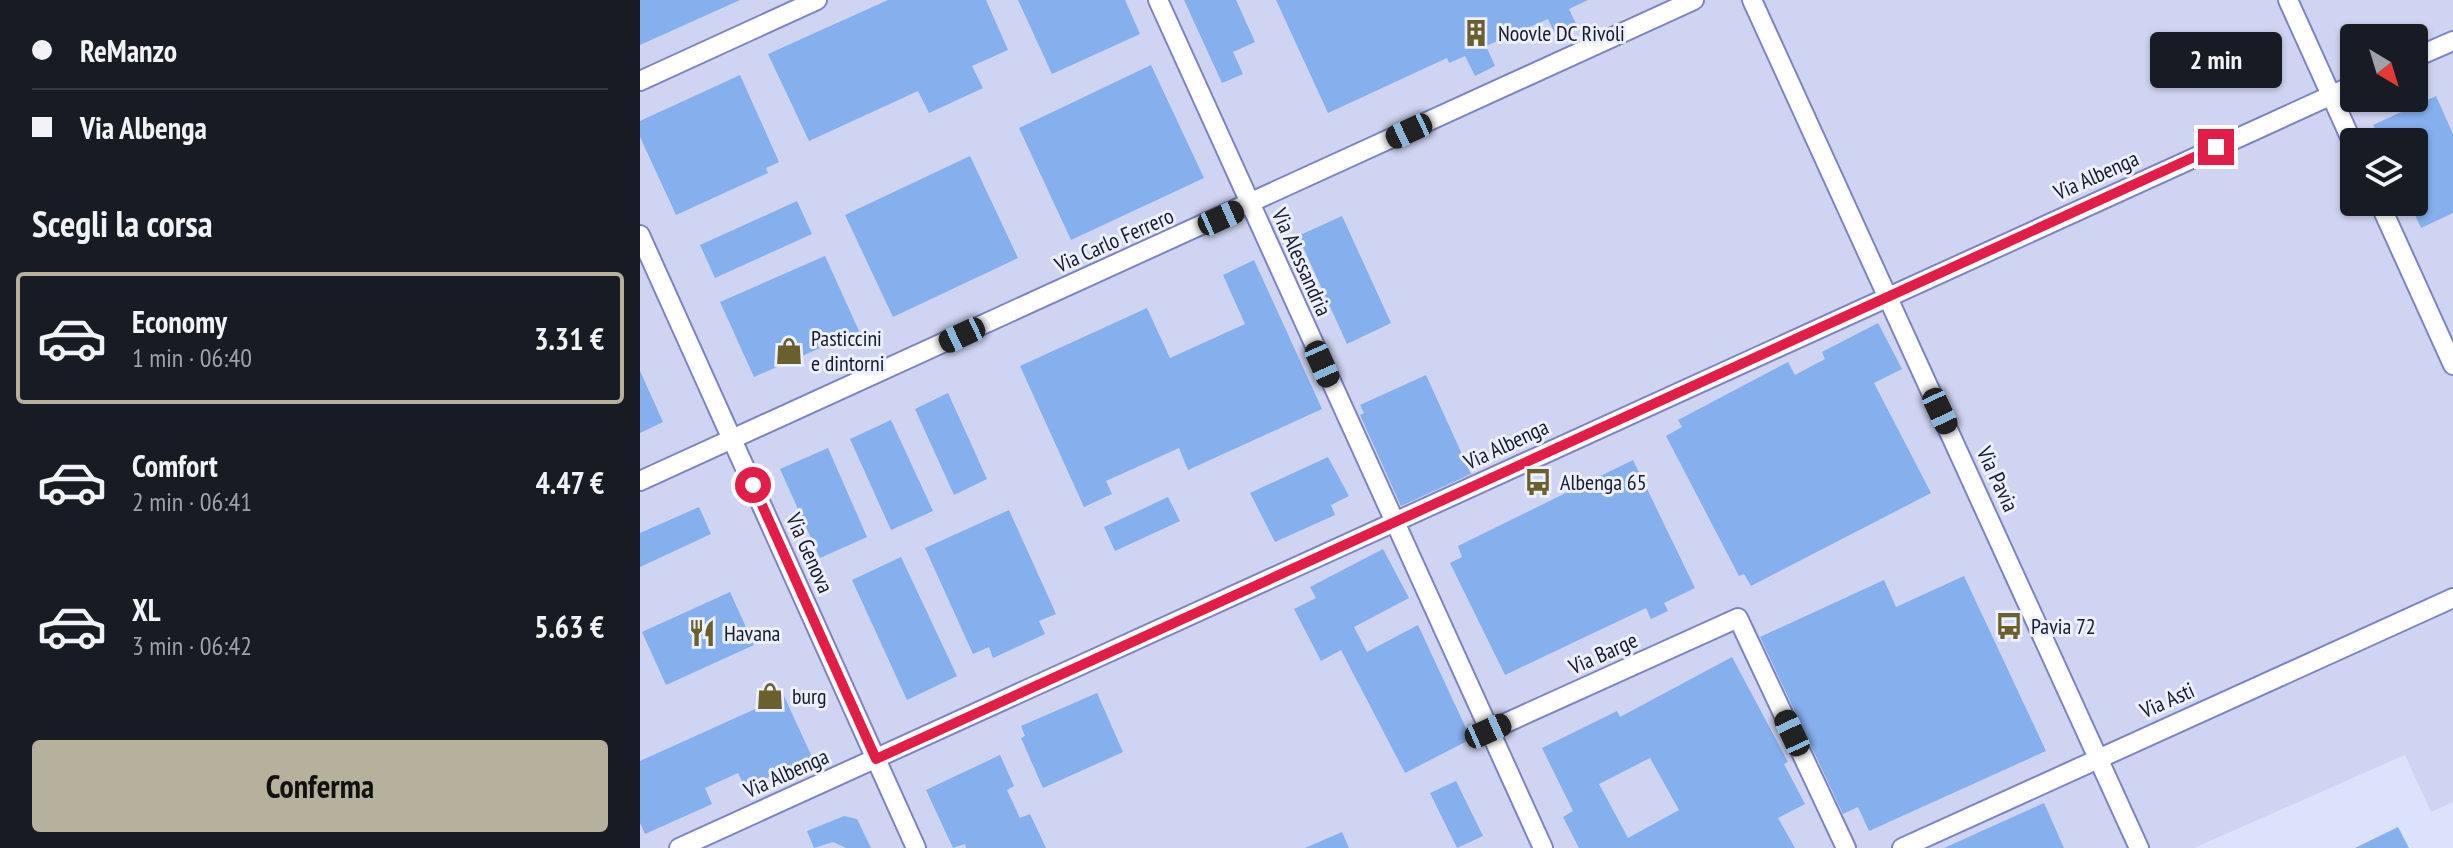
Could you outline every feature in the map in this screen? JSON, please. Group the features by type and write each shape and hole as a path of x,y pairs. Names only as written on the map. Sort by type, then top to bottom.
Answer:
{"street":[{"path":"640,81 817,0"},
{"name":"Via Alessandria","path":"1158,0 1543,848"},
{"name":"Via Carlo Ferrero","path":"640,481 1694,0"},
{"name":"Via Pavia","path":"1752,0 2139,848"},
{"path":"2288,0 2346,128"},
{"path":"2428,52 2453,41"},
{"name":"Via Albenga","path":"679,848 2340,92"},
{"path":"2385,216 2453,365"},
{"name":"Via Genova","path":"640,235 916,848"},
{"name":"Via Asti","path":"1902,848 2453,598"},
{"name":"Via Barge","path":"1488,731 1738,618 1846,848"}],"shaded area":[{"path":"640,0 2453,0 2453,802 2431,812 2405,755 2194,848 640,848"}],"building":[{"path":"640,0 740,0 640,45"},
{"path":"888,0 986,0 1008,50 972,66 983,88 929,113 918,91 809,141 768,54"},
{"path":"1018,0 1125,0 1140,34 1052,74"},
{"path":"1184,0 1236,0 1255,42 1233,52 1243,74 1222,83"},
{"path":"1276,0 1588,0 1569,9 1578,28 1557,38 1548,19 1486,46 1495,66 1475,76 1465,56 1449,63 1447,58 1328,113"},
{"path":"1151,65 1204,178 1071,240 1019,128"},
{"path":"740,75 779,162 766,168 768,173 676,215 640,137 640,121"},
{"path":"2436,96 2453,134 2453,213 2421,228 2415,216 2428,216 2428,128 2374,128 2373,125 2401,112 2428,112 2428,100"},
{"path":"970,156 1018,258 893,317 845,215"},
{"path":"797,201 812,234 715,278 700,245"},
{"path":"1342,216 1391,323 1347,344 1298,236"},
{"path":"825,256 859,331 754,377 720,302"},
{"path":"1254,260 1322,409 1188,470 1179,448 1106,481 1112,494 1084,507 1020,366 1147,308 1170,358 1245,324 1223,275"},
{"path":"1878,323 1902,369 1874,383 1931,493 1751,586 1744,574 1739,576 1666,436 1682,427 1678,420 1788,362 1795,375 1825,359 1822,352"},
{"path":"640,371 663,422 640,433"},
{"path":"1426,375 1471,474 1401,506 1360,415 1364,413 1360,405"},
{"path":"948,393 987,479 954,495 915,409"},
{"path":"891,420 933,511 891,530 850,439"},
{"path":"828,448 867,537 820,558 780,469"},
{"path":"1328,457 1349,496 1331,505 1335,515 1275,542 1250,493"},
{"path":"1633,460 1695,588 1664,603 1668,611 1651,619 1646,608 1505,675 1450,563 1462,557 1458,546"},
{"path":"1168,497 1180,521 1115,551 1104,527"},
{"path":"699,507 711,534 640,567 640,533"},
{"path":"1009,510 1056,614 1039,621 1045,634 993,658 989,647 973,654 925,548"},
{"path":"1383,549 1409,598 1354,627 1367,652 1418,625 1471,739 1405,773 1341,650 1321,661 1294,609 1316,598 1310,587"},
{"path":"901,557 957,676 907,700 852,580"},
{"path":"1964,576 2046,751 1869,831 1858,807 1843,814 1760,637 1884,580 1896,607"},
{"path":"730,592 754,645 666,685 642,632"},
{"path":"1732,657 1788,762 1784,764 1805,804 1778,818 1795,848 1579,848 1563,817 1573,811 1542,748 1617,711 1620,717","holes":["1650,758 1679,810 1628,838 1599,784"]},
{"path":"1097,693 1123,752 1043,788 1021,738 1025,736 1021,726"},
{"path":"784,696 812,757 745,788 738,773 705,788 712,804 645,834 640,823 640,761"},
{"path":"1000,755 1014,786 1007,790 1020,818 1030,814 1046,848 966,848 965,844 953,848 926,790"},
{"path":"1456,781 1483,836 1457,848 1430,793"},
{"path":"2044,803 2064,848 1944,848"},
{"path":"844,816 857,819 871,848 846,848 833,842 814,848 807,831"},
{"path":"2398,827 2409,848 2355,848"},
{"path":"1342,832 1349,848 1305,848"}],"place":[{"name":"Noovle DC Rivoli","path":"1476,33"},
{"name":"Pasticcini e dintorni","path":"789,351"},
{"name":"Albenga 65","path":"1538,482"},
{"name":"Pavia 72","path":"2009,626"},
{"name":"Havana","path":"702,633"},
{"name":"burg","path":"770,696"}],"route":[{"path":"753,485 876,759 2216,147"}]}
